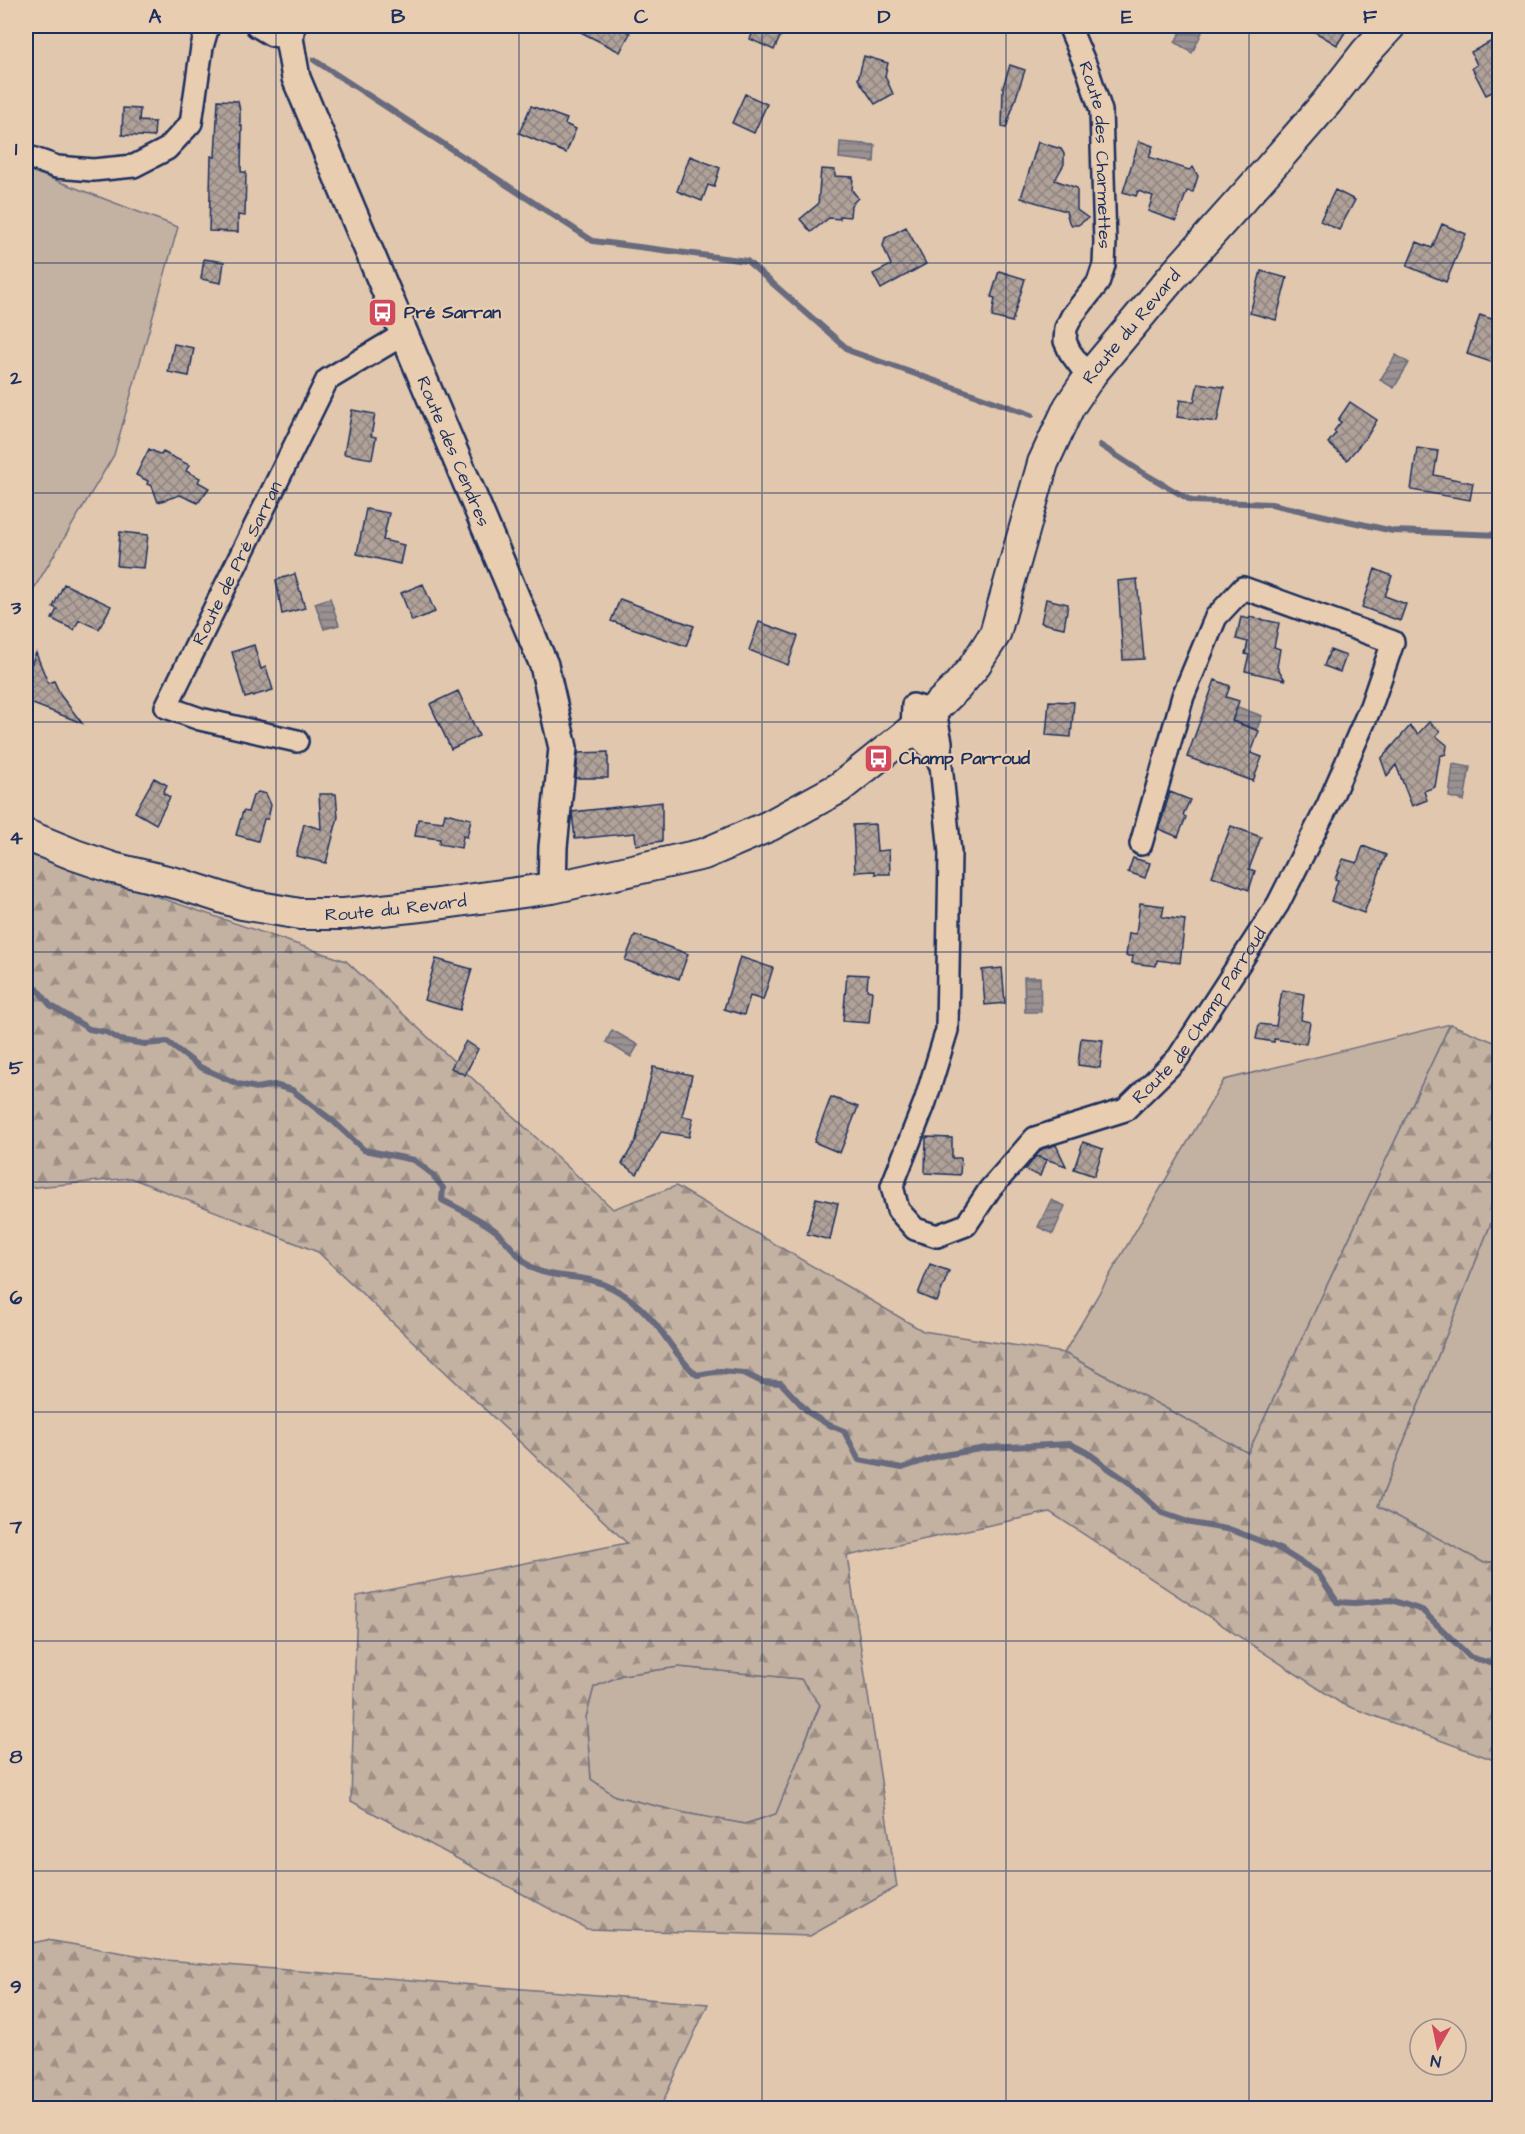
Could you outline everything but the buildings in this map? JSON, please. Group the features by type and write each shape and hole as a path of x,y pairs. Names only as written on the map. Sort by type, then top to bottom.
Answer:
{"main road":[{"name":"Route du Revard","path":"26,835 113,868 180,884 242,904 300,914 344,914 552,888 704,854 769,826 839,788 919,715 976,644 1007,591 1044,463 1069,407 1092,373 1173,276 1327,102 1365,51 1390,26"},
{"name":"Route du Revard","path":"1327,102 1413,26"}],"street":[{"path":"26,156 57,167 93,170 134,166 167,149 191,123 202,47 208,26"},
{"path":"257,26 272,35 290,32"},
{"name":"Route des Charmettes","path":"1070,26 1101,111 1104,265 1098,283 1072,316 1066,328 1065,341 1070,352 1082,367 1092,373"},
{"name":"Route des Cendres","path":"290,32 296,78 544,665 563,748 553,847 552,888"},
{"name":"Route de Pré Sarran","path":"297,741 200,719 166,707 327,380 404,334"},
{"name":"Route de Champ Parroud","path":"919,715 927,745 941,765 951,853 947,1030 925,1102 892,1186 898,1210 915,1229 937,1236 966,1225 990,1188 1035,1138 1125,1110 1178,1058 1278,904 1328,805 1371,706 1393,642 1243,588 1216,617 1184,696 1141,844"}],"green space":[{"path":"26,169 178,227 114,455 26,602"},
{"path":"26,852 346,961 613,1209 676,1186 923,1331 1064,1353 1248,1453 1450,1024 1499,1044 1499,1203 1378,1506 1484,1563 1499,1561 1499,1762 1342,1704 1050,1512 847,1556 897,1887 810,1936 587,1929 351,1801 357,1596 627,1543 318,1252 131,1178 26,1188","holes":["679,1667 801,1679 820,1705 776,1814 745,1824 685,1813 615,1796 591,1779 586,1717 594,1687 622,1675"]},
{"path":"1450,1024 1248,1453 1064,1353 1224,1080"},
{"path":"1499,1203 1499,1561 1484,1563 1378,1506"},
{"path":"679,1667 801,1679 820,1704 776,1814 745,1824 685,1813 615,1796 591,1779 586,1717 594,1687 622,1675"},
{"path":"47,1940 165,1960 708,2004 660,2108 26,2108 26,1944"}],"shaded area":[{"path":"1184,26 1205,26 1192,53 1175,42"},
{"path":"840,142 875,145 874,162 839,158"},
{"path":"1396,355 1409,363 1394,388 1380,380"},
{"path":"330,598 339,625 324,629 315,603"},
{"path":"1238,707 1262,716 1257,729 1233,721"},
{"path":"1453,764 1470,767 1464,801 1449,797"},
{"path":"1024,977 1040,977 1041,1012 1025,1012"},
{"path":"612,1030 638,1045 631,1057 606,1042"},
{"path":"1051,1200 1065,1206 1053,1234 1038,1227"}],"waterway":[{"path":"314,60 593,241 747,261 850,351 1032,415"},
{"path":"1100,445 1192,501 1271,504 1393,531 1500,535"},
{"path":"26,975 50,1005 89,1029 106,1032 120,1040 145,1044 167,1042 200,1067 238,1084 257,1088 274,1085 292,1090 333,1121 364,1150 414,1160 432,1174 443,1188 442,1200 491,1227 531,1267 550,1274 596,1282 625,1295 653,1321 697,1375 720,1371 744,1373 762,1382 781,1383 809,1413 844,1431 859,1460 902,1468 938,1456 986,1448 1070,1444 1087,1452 1130,1483 1162,1513 1191,1523 1232,1530 1278,1548 1318,1573 1337,1602 1391,1600 1422,1610 1470,1657 1500,1666"}],"place":[{"name":"Pré Sarran","path":"383,312"},
{"name":"Champ Parroud","path":"878,758"}]}
